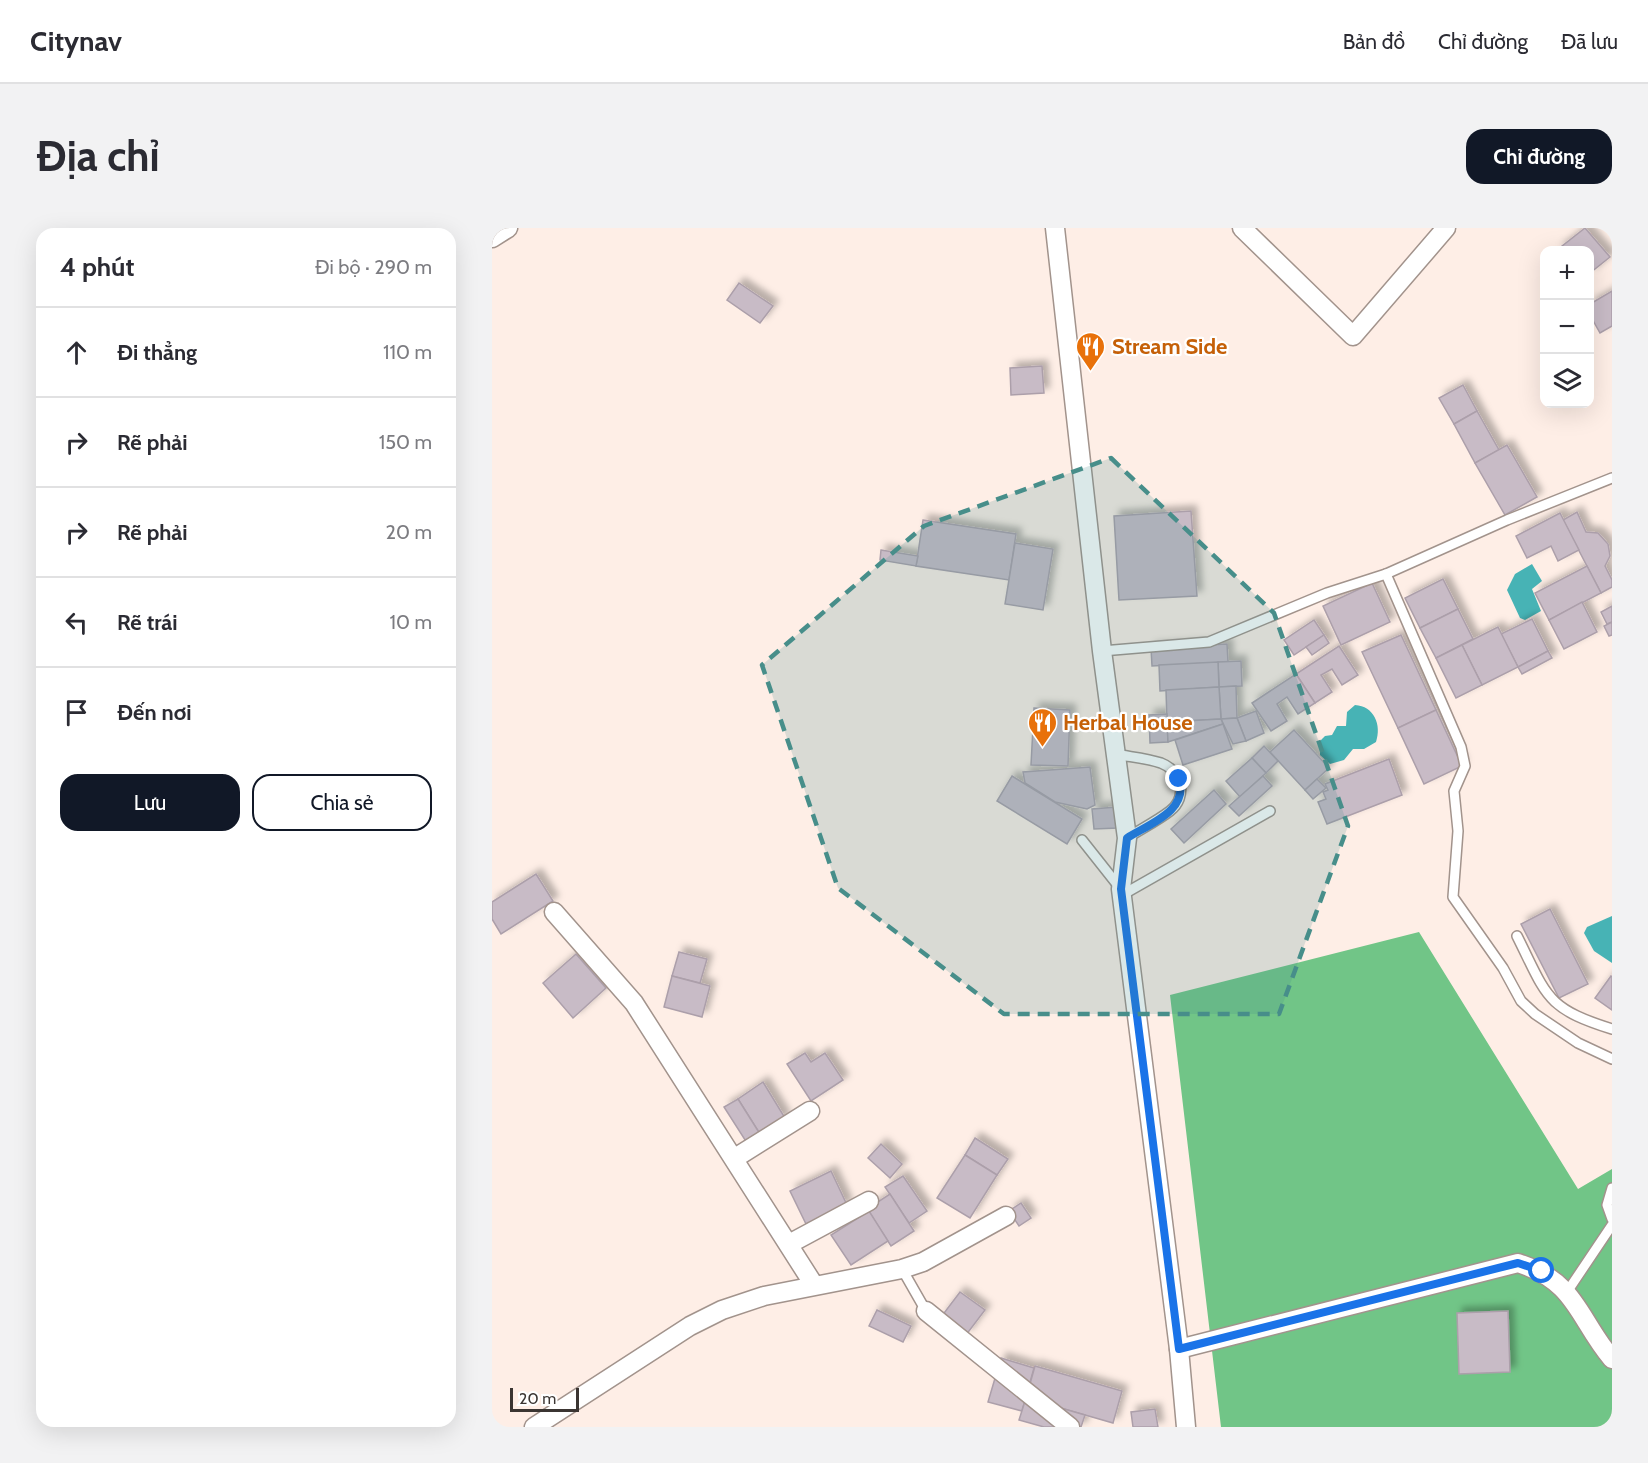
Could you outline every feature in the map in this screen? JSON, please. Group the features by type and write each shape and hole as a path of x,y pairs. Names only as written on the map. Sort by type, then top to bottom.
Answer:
{"street":[{"path":"492,238 508,228"},
{"path":"1055,228 1102,651 1127,838 1121,892 1179,1349 1186,1427"},
{"path":"1242,228 1353,336 1446,228"},
{"path":"554,912 634,1003 814,1285"},
{"path":"735,1158 810,1111"},
{"path":"789,1244 869,1201"},
{"path":"534,1427 690,1326 722,1311 764,1296 902,1269 923,1262 1006,1216"},
{"path":"1179,1349 1518,1263 1542,1271 1567,1292 1612,1359"},
{"path":"926,1311 1070,1427"}],"lane":[{"path":"1102,651 1209,642 1327,593 1386,574 1507,520 1612,478"},
{"path":"1386,574 1461,747 1465,766 1454,791 1458,831 1454,897 1503,968 1521,1001 1535,1014 1578,1043 1612,1059"},
{"path":"1115,754 1163,764 1179,779 1182,790 1180,800 1172,810 1127,838"},
{"path":"1082,840 1121,892 1270,811"},
{"path":"1517,936 1544,991 1557,1006 1576,1017 1612,1029"},
{"path":"1612,1188 1607,1205 1612,1219"},
{"path":"1567,1292 1612,1225"},
{"path":"902,1269 926,1311"}],"highlighted area":[{"path":"1111,458 1274,613 1348,826 1279,1014 1004,1014 838,888 762,665 924,526"}],"green space":[{"path":"1419,932 1578,1189 1612,1169 1612,1427 1221,1427 1170,995"}],"water":[{"path":"1532,564 1542,581 1532,589 1541,611 1525,620 1520,618 1507,590 1515,574"},
{"path":"1355,705 1367,709 1375,718 1378,729 1376,742 1364,749 1353,749 1344,760 1330,764 1320,755 1320,741 1325,736 1332,735 1337,726 1346,726 1347,712"},
{"path":"1612,916 1612,963 1594,951 1584,933 1587,927"}],"building":[{"path":"1585,228 1610,257 1594,270 1594,246 1562,246"},
{"path":"739,283 773,306 760,323 727,300"},
{"path":"1612,291 1612,326 1600,333 1594,322 1594,302"},
{"path":"1042,366 1044,393 1011,395 1010,368"},
{"path":"1463,385 1477,411 1454,424 1439,398"},
{"path":"1477,411 1499,450 1475,463 1454,424"},
{"path":"1507,445 1537,497 1505,515 1475,463"},
{"path":"1191,511 1197,596 1119,600 1114,516"},
{"path":"1577,512 1586,532 1598,533 1608,544 1610,556 1605,566 1612,580 1612,587 1601,593 1563,520"},
{"path":"1560,513 1579,550 1558,561 1551,546 1527,558 1516,536"},
{"path":"923,520 1016,534 1009,580 916,566"},
{"path":"1015,543 1053,549 1043,610 1005,604"},
{"path":"881,550 918,556 916,566 880,560"},
{"path":"1587,566 1601,593 1549,620 1535,593"},
{"path":"1443,579 1458,609 1420,628 1405,598"},
{"path":"1372,583 1390,622 1341,645 1323,606"},
{"path":"1582,602 1597,632 1564,649 1549,620"},
{"path":"1612,606 1612,622 1607,624 1601,612"},
{"path":"1458,609 1473,639 1436,658 1420,628"},
{"path":"1532,619 1548,651 1518,667 1501,634"},
{"path":"1314,620 1324,635 1294,655 1284,640"},
{"path":"1612,622 1612,635 1609,636 1604,626"},
{"path":"1498,627 1518,667 1482,685 1462,645"},
{"path":"1324,635 1329,643 1312,655 1306,647"},
{"path":"1401,635 1436,710 1398,728 1362,652"},
{"path":"1227,644 1228,662 1152,666 1151,648"},
{"path":"1462,645 1482,685 1456,698 1436,658"},
{"path":"1339,646 1358,675 1342,685 1332,669 1321,675 1332,692 1315,703 1296,674"},
{"path":"1548,651 1552,658 1522,674 1518,667"},
{"path":"1241,661 1242,686 1219,687 1218,662"},
{"path":"1218,662 1219,687 1160,691 1159,665"},
{"path":"1296,674 1315,703 1298,714 1287,697 1277,704 1287,721 1271,731 1252,703"},
{"path":"1236,686 1237,718 1221,719 1219,687"},
{"path":"1219,687 1221,719 1167,722 1166,690"},
{"path":"1034,708 1070,710 1068,766 1031,765"},
{"path":"1436,710 1462,766 1424,784 1398,728"},
{"path":"1256,711 1264,733 1246,741 1237,718"},
{"path":"1167,714 1168,742 1150,743 1149,715"},
{"path":"1237,718 1246,741 1233,744 1221,719"},
{"path":"1221,719 1223,724 1168,742 1167,722"},
{"path":"1223,724 1232,749 1183,765 1175,740"},
{"path":"1294,730 1329,768 1305,790 1270,752"},
{"path":"1264,746 1278,761 1266,773 1252,758"},
{"path":"1252,758 1266,773 1240,797 1226,781"},
{"path":"1389,759 1402,795 1327,824 1318,802 1326,799 1323,792 1328,790 1325,784"},
{"path":"1090,767 1095,805 1087,809 1055,802 1025,783 1023,772"},
{"path":"1012,776 1082,819 1067,844 997,801"},
{"path":"1263,776 1272,786 1239,816 1229,806"},
{"path":"1317,779 1326,788 1313,799 1305,790"},
{"path":"1214,790 1226,804 1184,843 1171,829"},
{"path":"1117,807 1118,828 1094,829 1092,809"},
{"path":"536,874 553,901 501,934 492,919 492,902"},
{"path":"1550,909 1588,984 1559,998 1521,924"},
{"path":"679,952 707,959 700,983 672,976"},
{"path":"576,954 606,988 573,1018 543,983"},
{"path":"672,976 710,986 702,1017 664,1007"},
{"path":"1612,977 1612,1010 1595,998"},
{"path":"805,1053 811,1062 825,1053 843,1080 811,1101 787,1064"},
{"path":"763,1082 785,1118 760,1134 738,1099"},
{"path":"738,1099 760,1134 747,1143 724,1107"},
{"path":"975,1138 1008,1159 997,1175 965,1155"},
{"path":"881,1144 902,1164 890,1178 868,1158"},
{"path":"965,1155 997,1175 970,1218 937,1198"},
{"path":"831,1171 847,1205 806,1224 790,1191"},
{"path":"903,1176 927,1211 909,1223 885,1187"},
{"path":"890,1194 914,1231 891,1246 867,1209"},
{"path":"1021,1203 1031,1218 1019,1226 1009,1211"},
{"path":"869,1211 888,1241 851,1265 831,1235"},
{"path":"960,1292 985,1310 966,1335 941,1317"},
{"path":"877,1310 911,1326 903,1342 869,1326"},
{"path":"1508,1311 1510,1372 1459,1374 1457,1313"},
{"path":"1001,1358 1034,1368 1022,1411 988,1402"},
{"path":"1035,1366 1122,1391 1113,1423 1026,1398"},
{"path":"1026,1398 1085,1415 1081,1427 1044,1427 1019,1420"},
{"path":"1155,1409 1158,1427 1133,1427 1131,1412"}],"place":[{"name":"Stream Side","path":"1091,372"},
{"name":"Herbal House","path":"1042,748"}],"route":[{"path":"1179,779 1182,790 1180,800 1172,810 1127,838 1121,889 1179,1349 1445,1284 1518,1263 1542,1271"}]}
